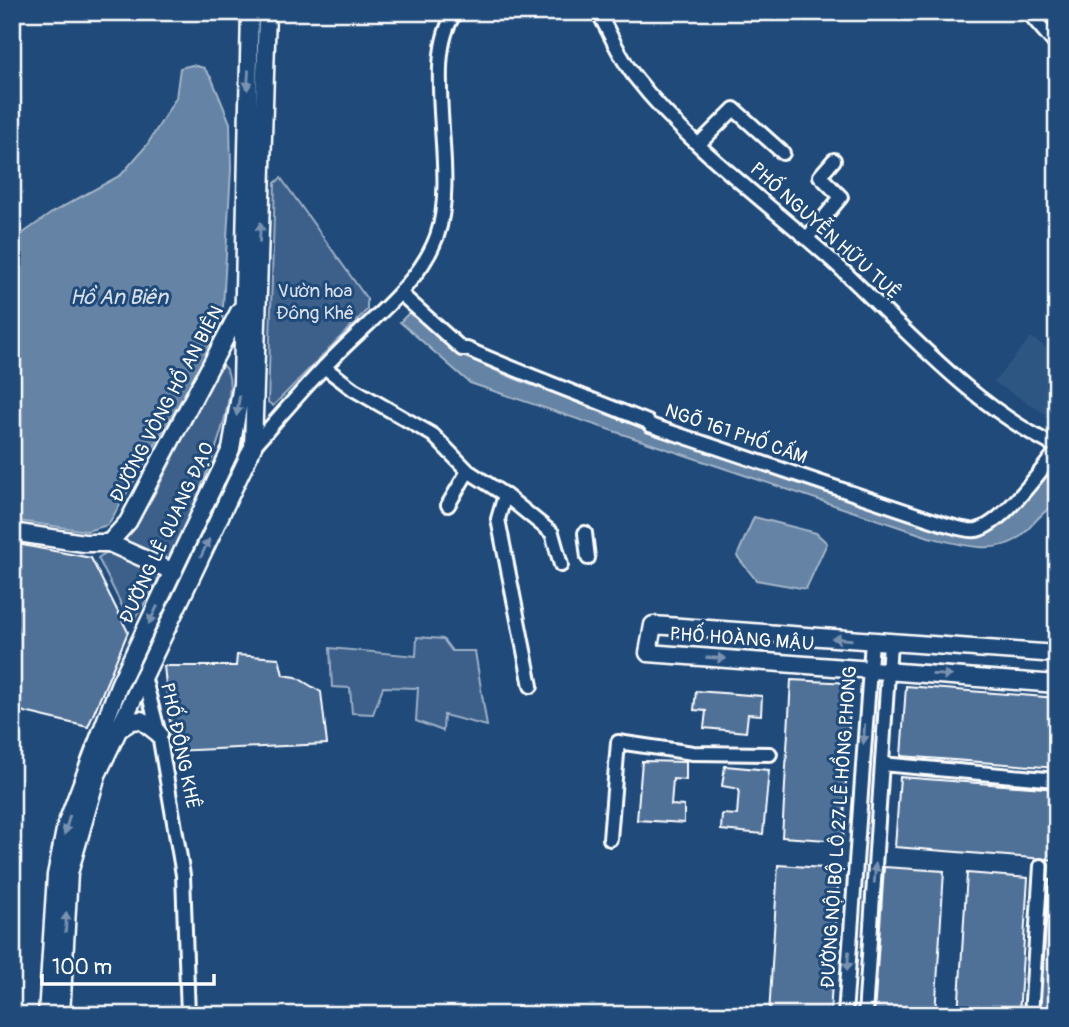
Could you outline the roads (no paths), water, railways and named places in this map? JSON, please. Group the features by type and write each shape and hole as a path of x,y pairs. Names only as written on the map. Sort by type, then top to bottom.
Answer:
{"street":[{"name":"ĐƯỜNG LÊ QUANG ĐẠO","path":"47,1015 56,875 66,825 128,667 231,449 242,384 250,12"},
{"path":"231,449 253,447 267,12"},
{"name":"PHỐ ĐÔNG KHÊ","path":"188,1015 183,875 159,734 144,676 253,447 324,367 400,293 422,264 437,237 445,205 446,158 439,95 441,56 448,27 456,12"},
{"name":"PHỐ NGUYỄN HỮU TUỆ","path":"598,12 634,75 699,143 759,200 807,238 965,389 1026,432 1057,449"},
{"path":"1028,12 1057,46"},
{"path":"699,143 734,109 783,153"},
{"path":"807,238 841,197 820,176 834,160"},
{"name":"ĐƯỜNG VÒNG HỒ AN BIÊN","path":"109,543 128,522 257,280"},
{"name":"NGÕ 161 PHỐ CẤM","path":"400,293 462,349 467,357 650,425 944,524 975,531 989,524 1009,506 1057,449"},
{"path":"324,367 353,389 433,435 468,471 505,495 552,533 561,565"},
{"path":"449,505 468,471"},
{"path":"505,495 498,519 531,686"},
{"path":"12,532 84,543 109,543 174,572"},
{"path":"585,533 587,558"},
{"name":"PHỐ HOÀNG MẬU","path":"1057,654 653,625 648,653 1057,684"},
{"path":"774,662 775,634"},
{"name":"ĐƯỜNG NỘI BỘ LÔ 27 LÊ HỒNG PHONG","path":"845,1015 872,641"},
{"path":"865,1015 890,643"},
{"path":"61,1015 69,873 97,775 144,676 128,667"},
{"path":"118,730 132,721 141,720 159,734"},
{"path":"610,838 618,742 693,753 770,754"},
{"path":"882,764 1057,780"},
{"path":"1031,1015 1041,866"}],"water":[{"name":"Hồ An Biên","path":"192,65 204,68 212,79 230,123 231,169 222,324 217,339 108,525 87,531 12,520 12,241 53,212 121,175 147,145 176,98 180,68"},
{"path":"411,311 434,333 460,352 517,380 963,524 979,526 1006,517 1028,497 1057,461 1057,503 1044,512 1021,537 995,547 961,545 929,537 470,383 400,322"},
{"path":"754,517 816,533 827,543 806,589 756,580 737,556"}],"park label":[{"name":"Vườn hoa Đông Khê","path":"315,302"}]}
